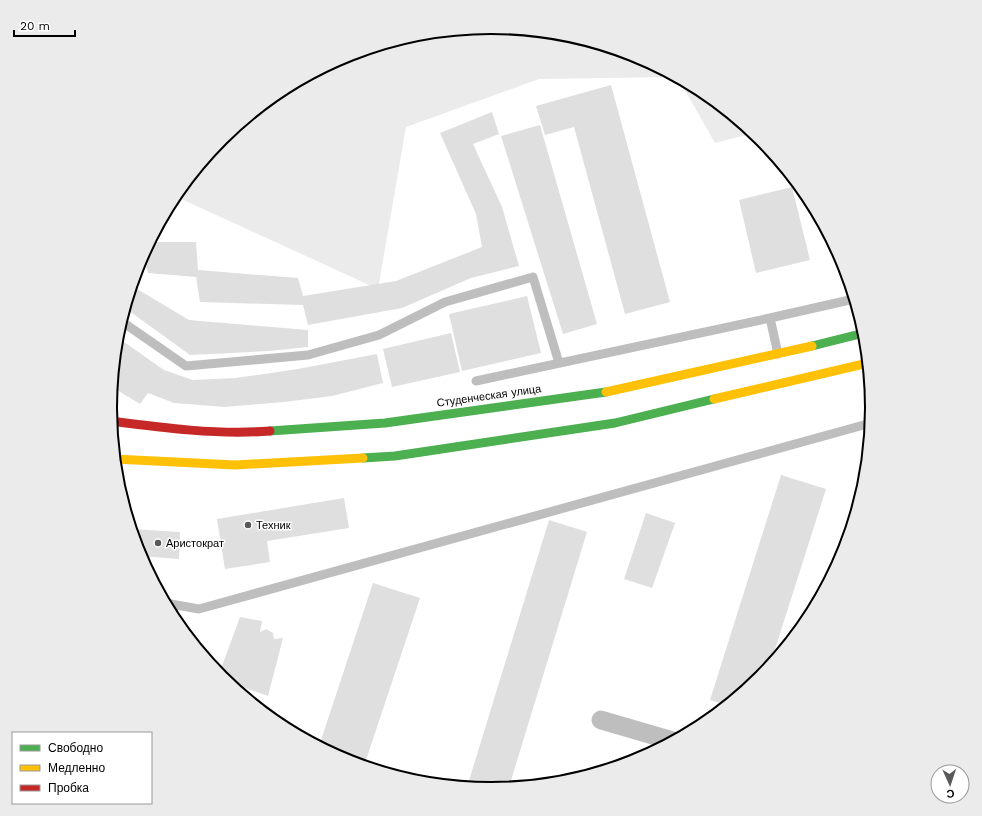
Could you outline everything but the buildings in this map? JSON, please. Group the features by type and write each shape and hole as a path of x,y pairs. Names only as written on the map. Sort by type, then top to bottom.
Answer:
{"main road":[{"name":"Студенческая улица","path":"118,422 175,429 247,433 385,423 610,391 778,354 858,334"},
{"path":"120,459 235,465 395,456 615,423 862,364"}],"street":[{"path":"601,720 665,739"}],"lane":[{"path":"127,325 186,366 308,355 379,335 445,302 533,277 560,363"},
{"path":"476,380 849,300"},
{"path":"770,318 778,354"},
{"path":"173,604 199,609 864,425"}],"shaded area":[{"path":"491,34 540,37 564,41 611,54 634,62 664,77 539,79 406,127 378,289 181,199 210,161 244,127 263,111 304,84 348,62 394,47 442,37 467,35"},
{"path":"683,87 719,111 746,135 715,143"}],"traffic: fast":[{"path":"812,346 858,335"},
{"path":"270,431 385,423 606,392"},
{"path":"363,458 395,456 615,423 714,399"}],"traffic: slow":[{"path":"606,392 812,346"},
{"path":"714,399 862,364"},
{"path":"120,459 235,465 363,458"}],"traffic: jam":[{"path":"118,422 210,431 270,431"}],"place":[{"name":"Техник","path":"248,525"},
{"name":"Аристократ","path":"158,543"}]}
